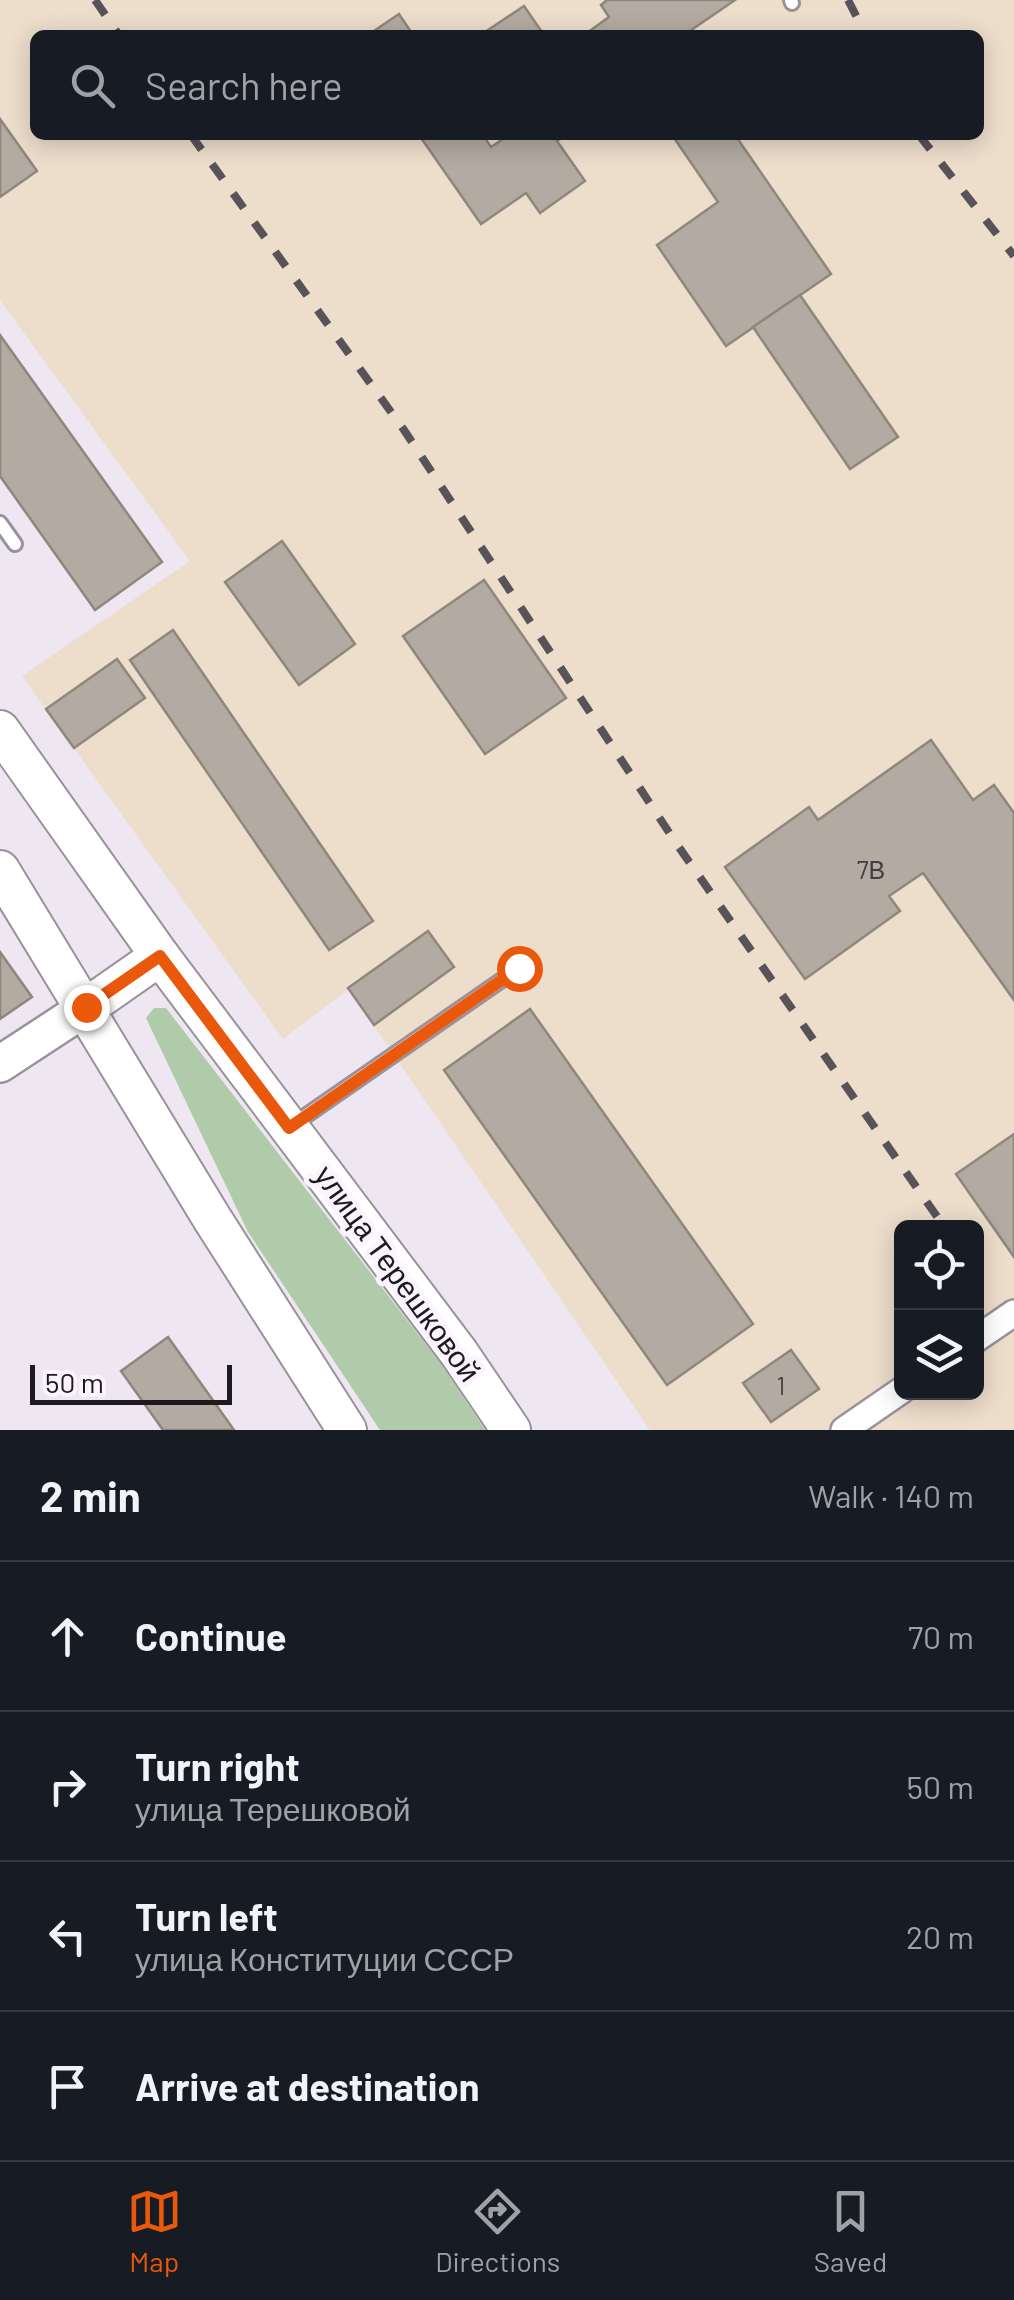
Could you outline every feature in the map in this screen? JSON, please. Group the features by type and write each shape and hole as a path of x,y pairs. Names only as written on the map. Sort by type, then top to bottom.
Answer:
{"main road":[{"name":"улица Терешковой","path":"0,730 160,956 511,1430"},
{"path":"0,870 213,1220 347,1430"},
{"path":"86,1007 160,956"}],"street":[{"path":"0,1064 86,1007"},
{"path":"984,1333 1014,1312"},
{"path":"844,1430 894,1396"}],"lane":[{"path":"0,523 15,544"},
{"path":"289,1128 519,968"}],"shaded area":[{"path":"0,0 1014,0 1014,1430 650,1430 349,989 283,1039 22,676 190,561 0,300"}],"green space":[{"path":"154,1008 166,1008 441,1364 485,1430 380,1430 248,1232 146,1018"}],"building":[{"path":"607,0 735,0 691,30 591,30 609,17 601,5"},
{"path":"524,6 541,30 488,30"},
{"path":"399,14 410,30 375,30"},
{"path":"0,119 37,171 0,197"},
{"path":"422,140 486,140 491,147 502,140 558,140 585,181 540,213 526,193 481,224"},
{"path":"675,140 738,140 831,274 726,346 657,245 718,202"},
{"path":"800,295 898,437 850,469 753,327"},
{"path":"0,335 162,562 95,610 0,476"},
{"path":"282,541 355,644 299,685 225,582"},
{"path":"484,580 566,698 485,754 403,636"},
{"path":"173,630 373,921 329,950 130,660"},
{"path":"117,659 145,698 74,748 46,709"},
{"path":"931,740 973,800 994,785 1014,813 1014,1000 923,873 889,896 900,911 805,979 725,867 809,807 818,820"},
{"path":"428,931 454,967 374,1025 348,988"},
{"path":"0,952 32,997 0,1019"},
{"path":"530,1009 753,1324 667,1385 444,1070"},
{"path":"1014,1134 1014,1257 956,1174"},
{"path":"168,1337 234,1430 163,1430 121,1371"},
{"path":"791,1350 819,1389 771,1422 743,1383"}],"railway":[{"path":"95,0 116,30"},
{"path":"848,0 863,30"},
{"path":"195,140 404,430 676,843 939,1220"},
{"path":"923,140 1014,256"}],"route":[{"path":"86,1007 160,956 289,1128 519,968"}]}
